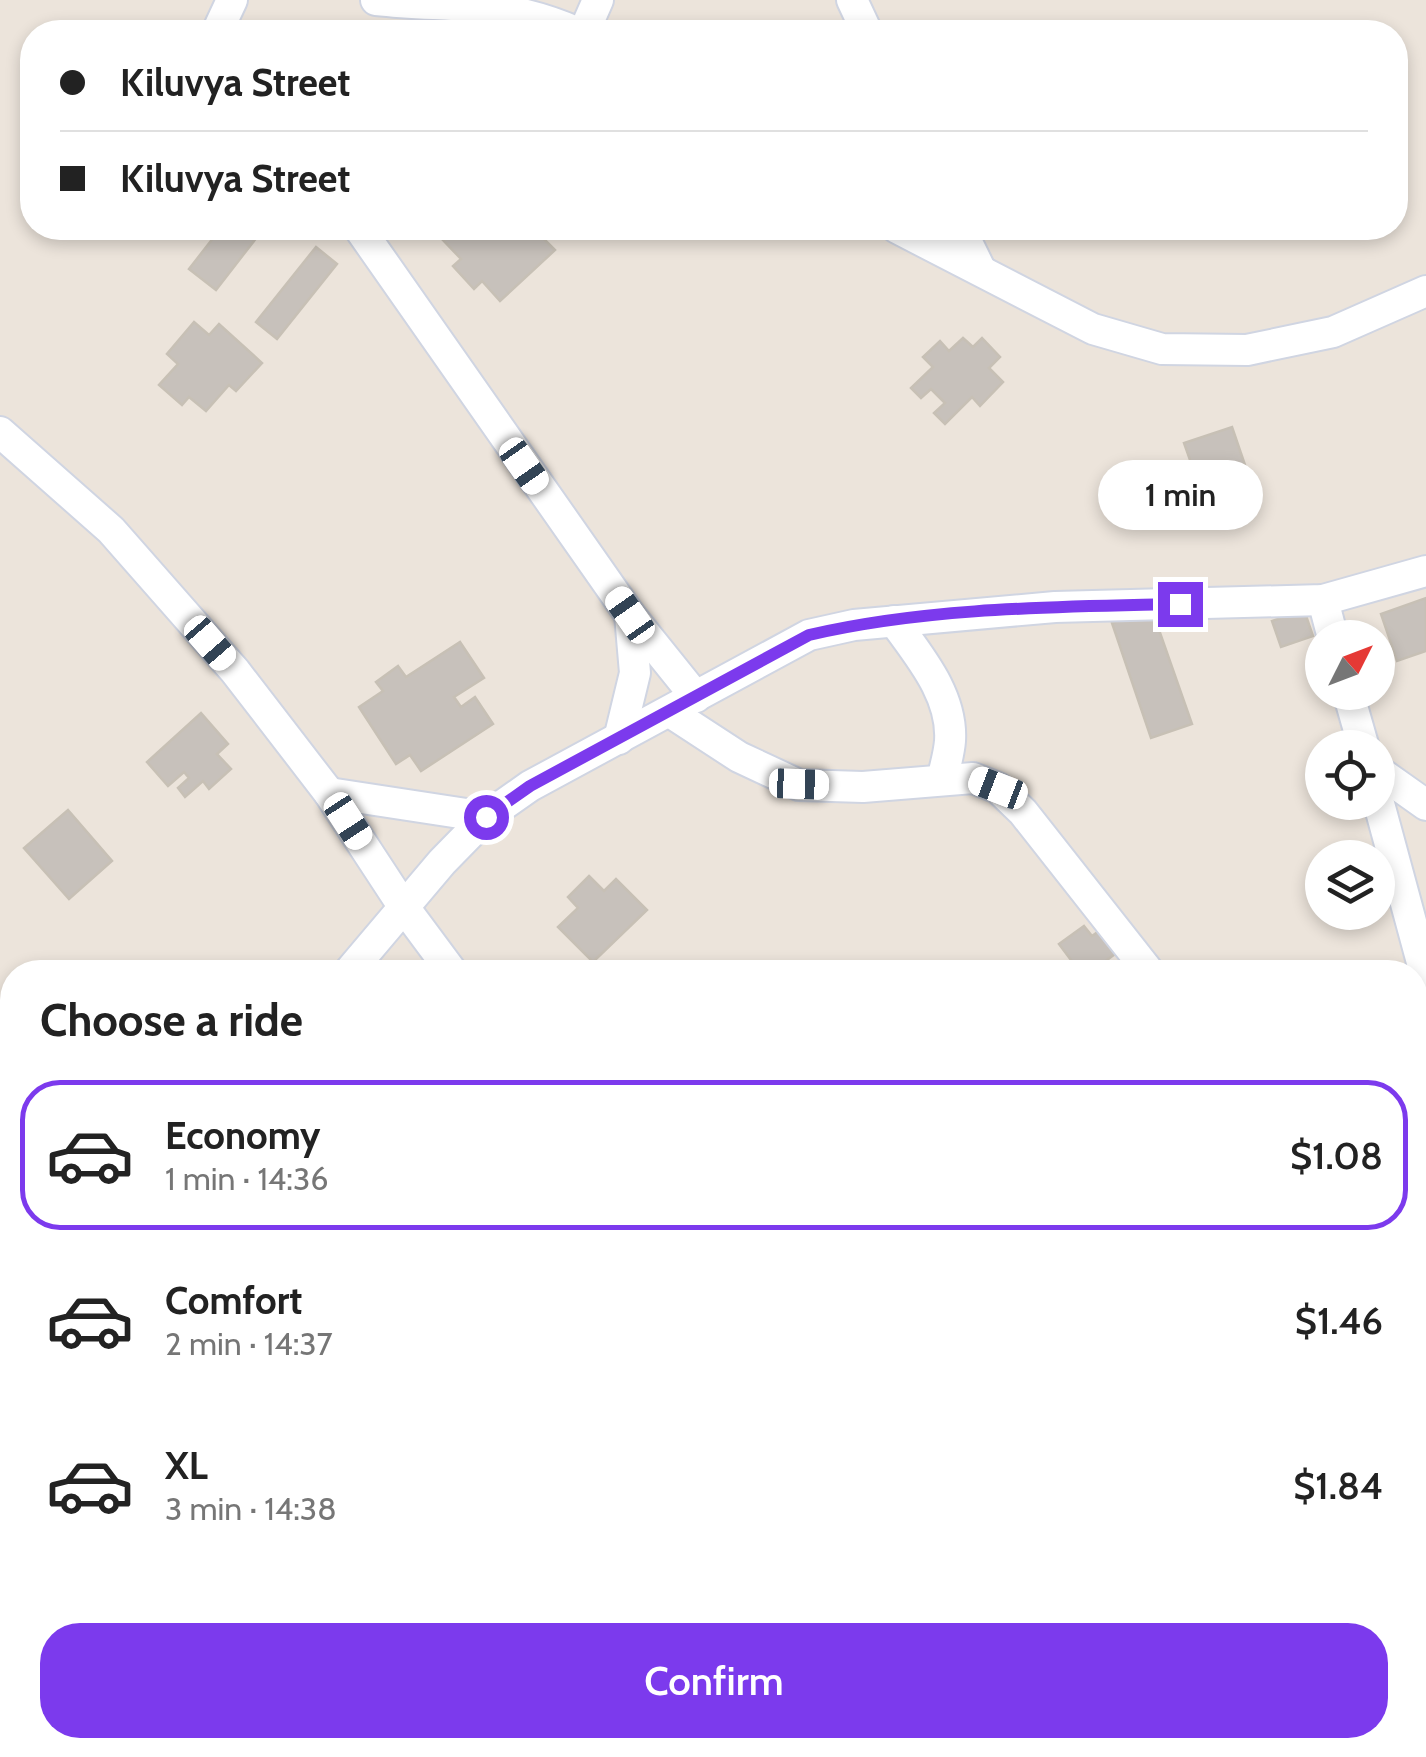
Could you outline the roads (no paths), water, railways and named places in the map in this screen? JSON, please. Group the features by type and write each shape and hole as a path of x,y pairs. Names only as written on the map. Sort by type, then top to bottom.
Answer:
{"street":[{"path":"376,0 531,5 554,20"},
{"path":"367,240 630,615 683,704 739,757 799,784 863,787 973,778 998,788 1023,812 1140,960"},
{"path":"921,240 1094,329 1162,349 1247,350 1333,332 1426,290"},
{"path":"966,240 980,269"},
{"path":"0,432 111,530 235,671 329,793 443,960"},
{"path":"359,960 486,817 530,786 809,635 854,625 1055,607 1323,600 1426,571"},
{"path":"1323,600 1329,620"},
{"path":"619,738 635,673 630,615"},
{"path":"894,621 944,700 950,739 942,780"},
{"path":"1395,784 1426,805"},
{"path":"329,793 486,817"},
{"path":"1383,820 1421,960"}]}
